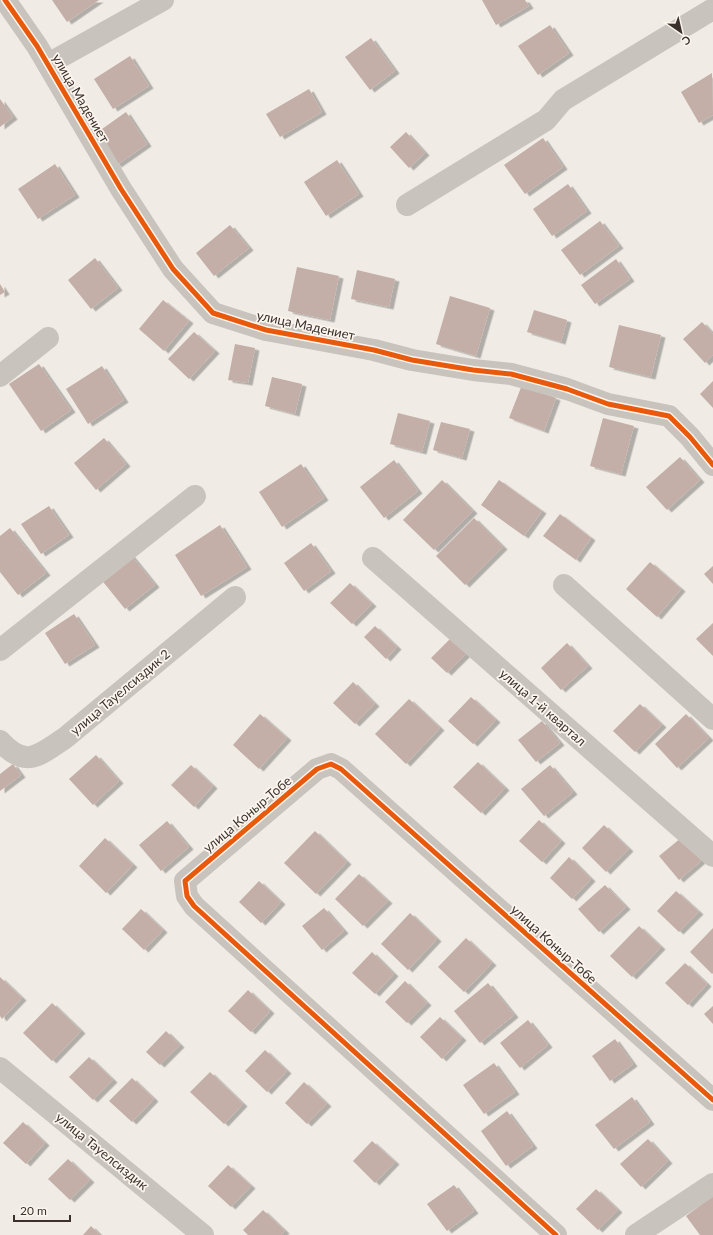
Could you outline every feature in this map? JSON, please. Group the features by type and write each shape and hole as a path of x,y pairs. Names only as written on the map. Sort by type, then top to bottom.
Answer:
{"street":[{"name":"улица Мадениет","path":"5,0 48,64 121,189 173,269 213,313 266,330 374,350 412,360 473,370 511,374 567,389 608,404 669,416 690,437 713,465"},
{"path":"48,64 163,0"},
{"path":"407,205 546,120 563,100 713,10"},
{"path":"0,376 48,338"},
{"path":"0,650 195,496"},
{"name":"улица 1-й квартал","path":"374,558 713,856"},
{"path":"564,585 713,719"},
{"name":"улица Тауелсиздик 2","path":"0,741 10,752 28,759 41,754 65,738 235,597"},
{"name":"улица Коныр-Тобе","path":"556,1235 194,906 187,896 185,881 317,770 331,764 341,769 713,1100"},
{"name":"улица Тауелсиздик","path":"0,1068 203,1235"},
{"path":"636,1235 713,1184"}],"building":[{"path":"52,0 99,0 67,22"},
{"path":"482,0 525,0 529,6 496,25"},
{"path":"550,25 569,53 538,75 518,46"},
{"path":"371,38 395,71 370,90 345,57"},
{"path":"130,56 149,86 113,109 94,79"},
{"path":"712,73 713,115 699,123 681,92"},
{"path":"309,89 322,112 280,137 266,114"},
{"path":"0,99 13,117 0,127"},
{"path":"126,112 147,144 117,165 95,134"},
{"path":"406,132 425,153 409,168 390,147"},
{"path":"543,138 563,167 525,194 504,165"},
{"path":"337,160 359,194 326,216 304,182"},
{"path":"55,164 75,195 38,219 18,189"},
{"path":"568,184 587,211 552,236 533,209"},
{"path":"600,221 619,246 580,275 561,250"},
{"path":"230,225 249,248 214,276 196,253"},
{"path":"95,258 118,288 91,309 68,280"},
{"path":"616,259 630,279 595,304 581,285"},
{"path":"297,267 339,276 330,320 288,311"},
{"path":"357,270 395,279 389,307 351,299"},
{"path":"0,284 5,292 0,295"},
{"path":"450,296 490,308 476,356 436,344"},
{"path":"163,300 189,321 164,351 139,329"},
{"path":"534,310 567,320 561,342 527,332"},
{"path":"702,322 713,334 713,355 705,363 683,339"},
{"path":"619,325 661,335 651,377 609,367"},
{"path":"194,332 215,351 189,379 168,359"},
{"path":"235,344 255,348 248,383 228,380"},
{"path":"39,364 71,410 41,431 9,384"},
{"path":"102,366 124,400 88,424 66,389"},
{"path":"272,377 302,384 295,414 265,406"},
{"path":"713,381 713,408 700,394"},
{"path":"522,385 556,398 544,431 509,418"},
{"path":"398,413 430,421 422,452 390,444"},
{"path":"603,418 634,426 621,474 590,466"},
{"path":"441,422 470,429 462,458 433,450"},
{"path":"104,438 126,464 96,490 74,463"},
{"path":"680,457 700,480 667,510 646,487"},
{"path":"394,460 418,491 384,518 360,487"},
{"path":"301,464 324,498 282,527 259,492"},
{"path":"442,480 473,511 434,550 403,520"},
{"path":"499,480 542,511 524,536 481,505"},
{"path":"49,506 69,535 41,554 21,524"},
{"path":"560,514 591,538 576,560 543,536"},
{"path":"474,518 503,547 465,585 436,556"},
{"path":"220,525 247,567 201,596 175,555"},
{"path":"10,528 46,573 18,595 0,572 0,536"},
{"path":"311,543 331,571 304,591 284,563"},
{"path":"130,554 155,585 125,609 100,578"},
{"path":"650,562 681,589 657,617 626,589"},
{"path":"713,566 713,584 704,574"},
{"path":"350,583 372,604 352,624 330,603"},
{"path":"74,614 95,645 65,664 45,633"},
{"path":"713,623 713,656 696,639"},
{"path":"375,626 397,647 386,659 364,637"},
{"path":"451,638 467,653 447,673 431,658"},
{"path":"567,643 588,666 561,690 541,668"},
{"path":"353,682 375,704 355,724 333,703"},
{"path":"471,697 496,720 473,744 448,721"},
{"path":"409,699 440,728 406,764 375,734"},
{"path":"640,704 662,725 635,752 613,731"},
{"path":"260,714 287,738 259,769 233,745"},
{"path":"686,714 709,738 677,768 655,744"},
{"path":"542,721 560,743 536,762 518,740"},
{"path":"96,755 119,781 93,805 69,779"},
{"path":"478,762 505,788 481,813 453,787"},
{"path":"13,764 21,775 0,791 0,774"},
{"path":"191,765 213,786 194,807 171,785"},
{"path":"550,765 573,792 544,816 521,789"},
{"path":"539,820 561,841 542,862 519,841"},
{"path":"167,821 189,847 161,871 139,845"},
{"path":"604,825 629,849 606,872 582,848"},
{"path":"315,831 347,862 316,894 284,863"},
{"path":"105,838 133,865 106,893 79,866"},
{"path":"681,838 701,861 679,880 659,856"},
{"path":"569,857 591,879 572,899 550,878"},
{"path":"359,874 388,901 363,926 335,899"},
{"path":"259,881 281,902 261,923 239,902"},
{"path":"605,885 626,907 599,932 578,909"},
{"path":"676,891 699,912 679,932 657,911"},
{"path":"324,908 344,931 322,950 302,926"},
{"path":"141,909 163,930 144,950 122,929"},
{"path":"410,913 437,939 408,970 381,944"},
{"path":"639,926 661,947 632,977 610,956"},
{"path":"713,928 713,973 712,974 690,952"},
{"path":"466,938 492,963 464,992 438,967"},
{"path":"372,952 394,974 375,994 352,973"},
{"path":"685,963 707,984 688,1005 665,983"},
{"path":"0,977 22,998 2,1019 0,1016"},
{"path":"405,981 427,1003 407,1023 385,1002"},
{"path":"488,983 514,1015 480,1043 454,1011"},
{"path":"248,990 270,1011 251,1032 228,1011"},
{"path":"52,1003 81,1031 52,1061 23,1033"},
{"path":"713,1006 713,1024 704,1014"},
{"path":"440,1017 462,1038 442,1059 420,1037"},
{"path":"528,1020 548,1045 520,1068 500,1043"},
{"path":"166,1031 180,1045 160,1065 146,1052"},
{"path":"615,1039 633,1064 610,1081 592,1056"},
{"path":"265,1050 287,1071 267,1092 245,1071"},
{"path":"89,1057 113,1080 93,1100 69,1077"},
{"path":"494,1063 515,1092 484,1114 463,1085"},
{"path":"210,1072 243,1104 224,1124 190,1092"},
{"path":"132,1078 154,1099 132,1122 109,1101"},
{"path":"304,1082 327,1104 307,1124 285,1103"},
{"path":"632,1097 650,1122 614,1149 595,1125"},
{"path":"507,1111 533,1146 506,1166 481,1131"},
{"path":"23,1122 45,1143 26,1164 3,1143"},
{"path":"648,1139 668,1161 641,1187 620,1164"},
{"path":"372,1141 395,1162 375,1183 353,1161"},
{"path":"68,1159 90,1180 70,1200 48,1179"},
{"path":"228,1165 251,1186 231,1207 208,1186"},
{"path":"454,1185 474,1211 447,1231 427,1204"},
{"path":"596,1189 618,1210 598,1230 576,1209"},
{"path":"713,1196 713,1235 700,1235 686,1216"},
{"path":"263,1210 285,1231 281,1235 248,1235 243,1230"},
{"path":"91,1226 100,1235 83,1235"}],"cycle path":[{"path":"5,0 37,46 121,189 173,269 213,313 266,330 374,350 412,360 473,370 511,374 567,389 608,404 669,416 690,437 713,465"},
{"path":"556,1235 194,906 187,896 185,881 317,769 331,764 341,769 713,1100"}]}
